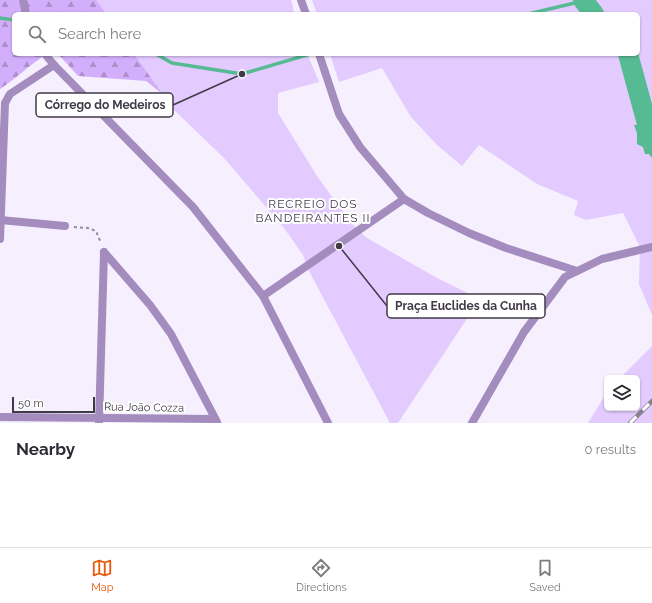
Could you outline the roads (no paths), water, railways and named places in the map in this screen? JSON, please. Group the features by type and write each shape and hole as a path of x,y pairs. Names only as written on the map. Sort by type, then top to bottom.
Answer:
{"street":[{"path":"301,0 305,12"},
{"path":"24,1 26,12"},
{"path":"47,56 193,206 263,296 328,423"},
{"path":"320,56 339,114 360,147 404,199 428,213 506,248 577,271"},
{"path":"0,239 5,104 10,94 54,65"},
{"path":"263,296 404,199"},
{"path":"0,220 65,226"},
{"path":"472,423 524,332 565,277 602,259 652,247"},
{"path":"99,420 104,252 150,305 171,334 190,367 216,421"},
{"name":"Rua João Cozza","path":"0,417 216,421"}],"waterway":[{"path":"583,0 592,12"},
{"path":"536,12 583,1"},
{"path":"0,18 12,20"},
{"path":"160,56 172,63 242,74 303,56"},
{"path":"629,56 652,142"}],"railway":[{"path":"630,423 652,401"}],"place":[{"name":"Córrego do Medeiros","path":"242,74"},
{"name":"Praça Euclides da Cunha","path":"339,246"}],"district":[{"name":"RECREIO DOS BANDEIRANTES II","path":"313,211"}]}
